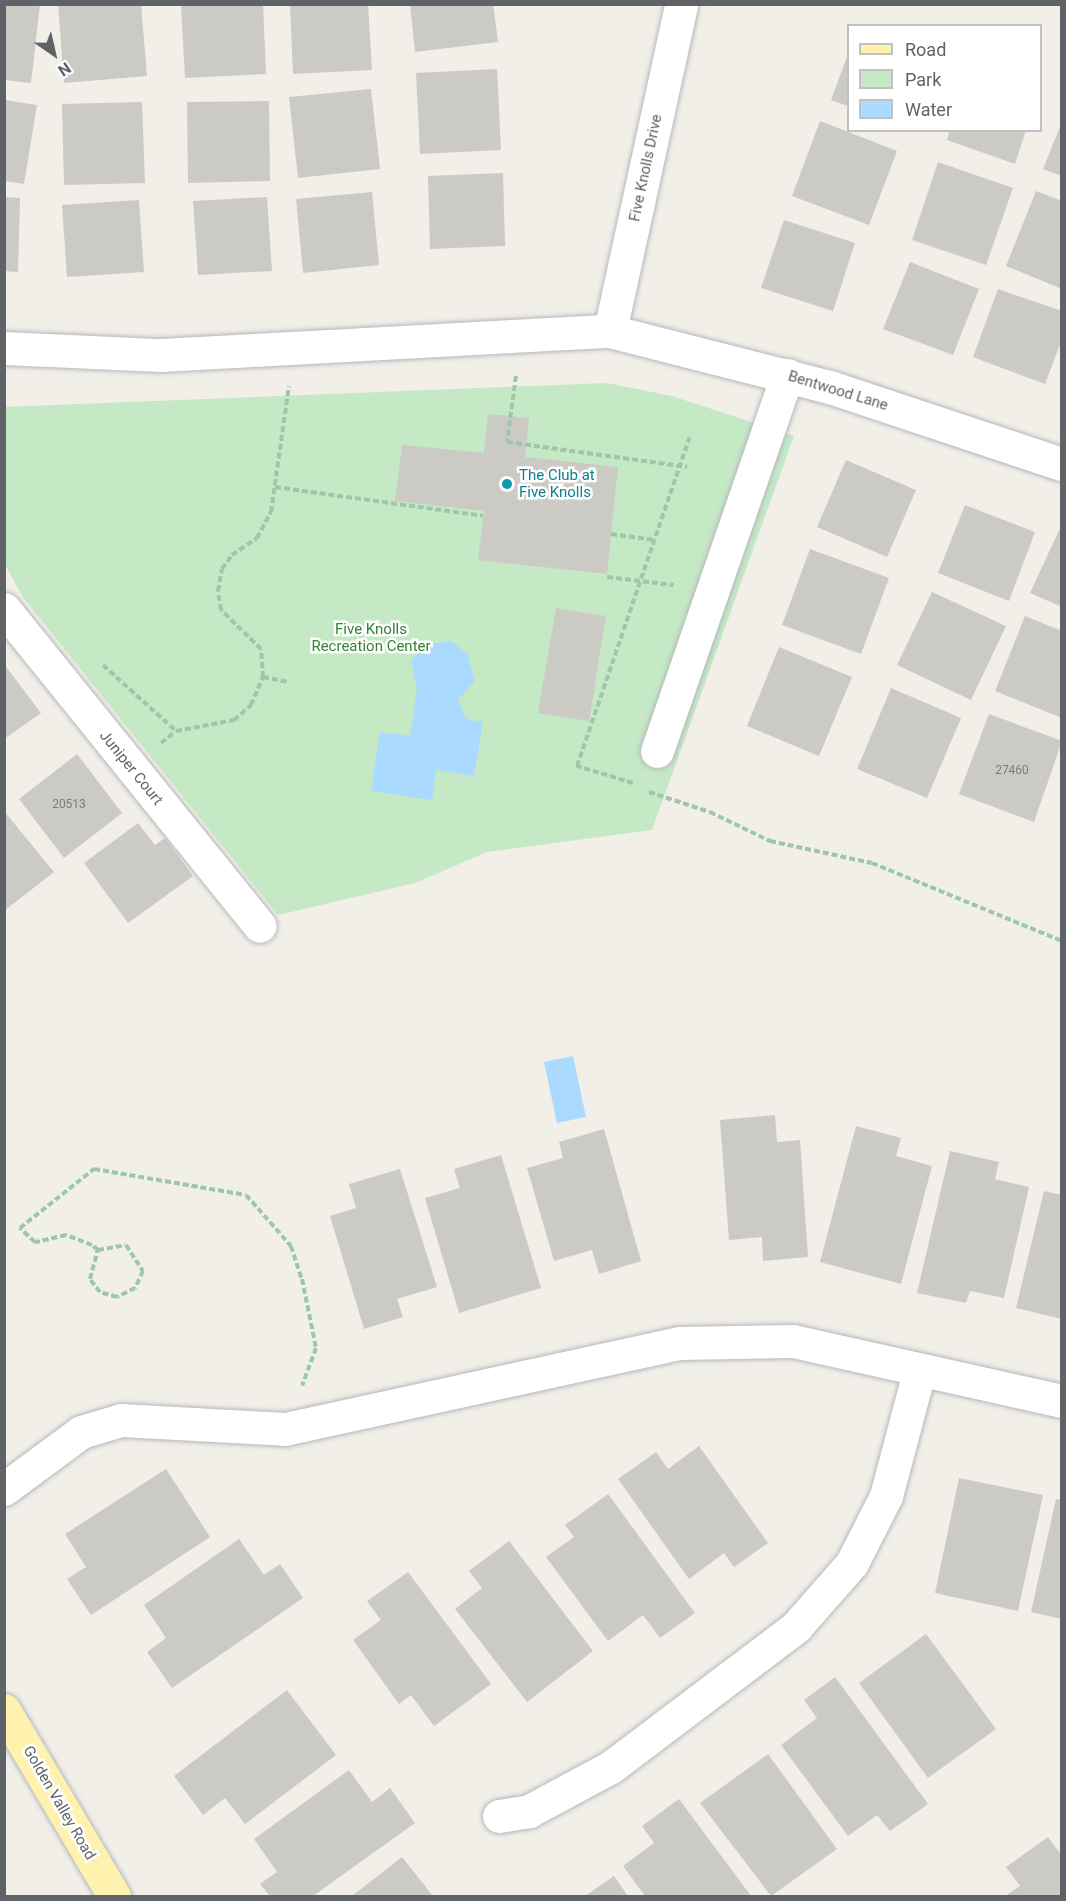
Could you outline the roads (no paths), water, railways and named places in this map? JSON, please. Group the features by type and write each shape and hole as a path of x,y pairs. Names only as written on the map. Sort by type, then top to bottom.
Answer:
{"main road":[{"name":"Golden Valley Road","path":"4,1710 114,1896"}],"street":[{"name":"Five Knolls Drive","path":"610,331 681,4"},
{"name":"Bentwood Lane","path":"4,348 160,356 610,331 787,375 1062,464"},
{"path":"657,751 787,375"},
{"name":"Juniper Court","path":"4,609 260,926"},
{"path":"4,1490 81,1432 121,1420 285,1429 680,1343 793,1341 919,1372 1062,1401"},
{"path":"499,1816 529,1811 611,1767 796,1627 852,1563 886,1496 919,1372"}],"water":[{"path":"451,641 467,654 475,681 458,700 466,719 483,722 474,776 436,770 432,800 371,791 380,732 410,736 417,689 411,660 429,644"},
{"path":"573,1056 586,1117 557,1123 544,1062"}],"place":[{"name":"The Club at Five Knolls","path":"507,484"}],"park label":[{"name":"Five Knolls Recreation Center","path":"371,638"}]}
